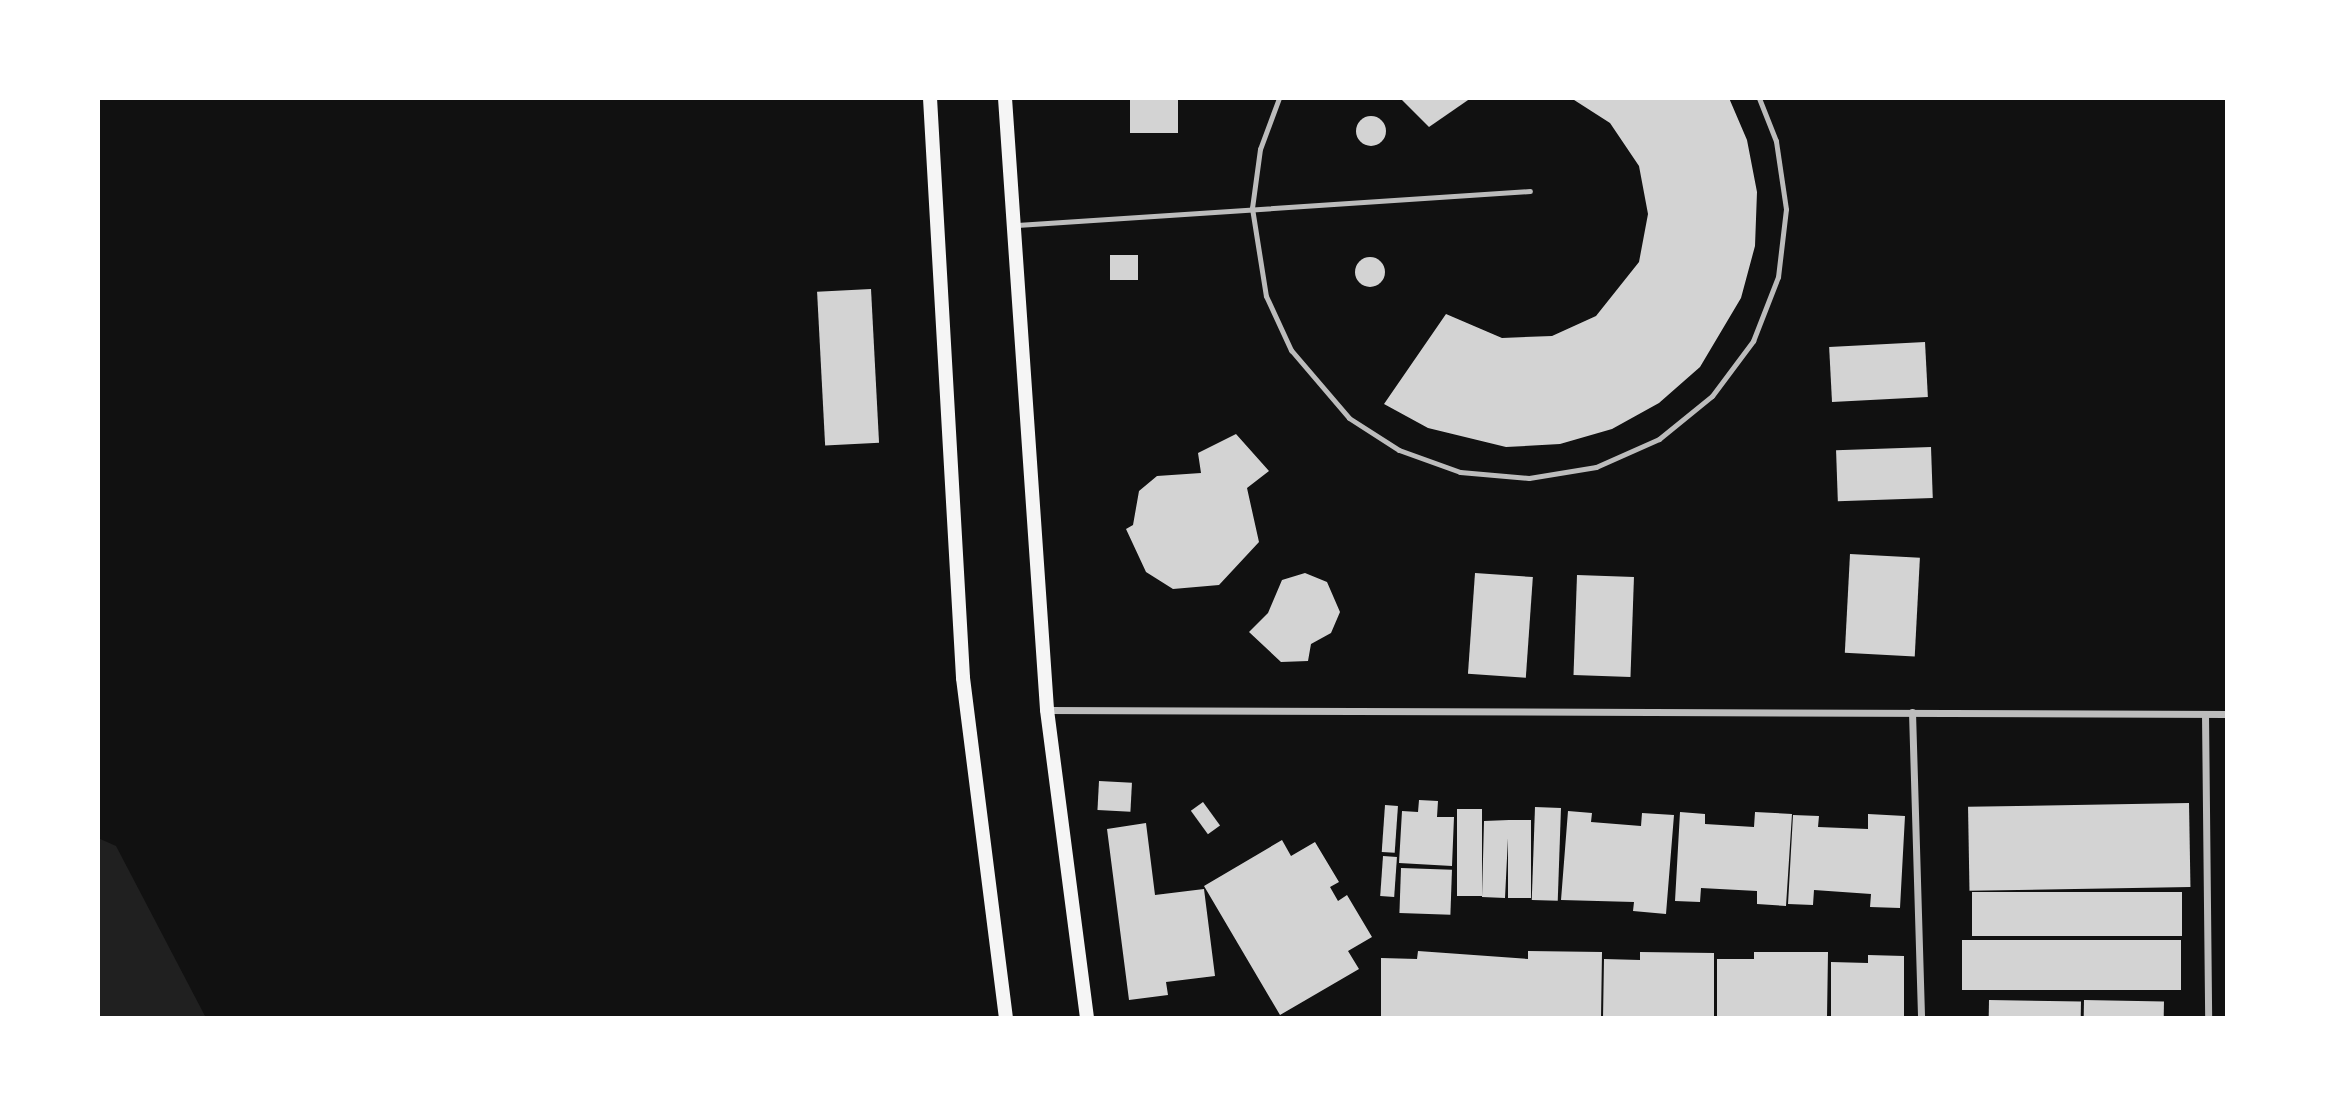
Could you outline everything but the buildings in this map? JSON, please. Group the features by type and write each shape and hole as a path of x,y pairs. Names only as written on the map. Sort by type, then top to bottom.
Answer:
{"main road":[{"path":"930,98 963,678 1006,1018"},
{"path":"1005,98 1017,225 1047,710 1087,1018"}],"street":[{"path":"1047,710 2227,714"},
{"path":"1912,712 1921,1018"},
{"path":"2205,714 2208,1018"}],"lane":[{"path":"1279,98 1260,149 1252,208 1258,267 1277,324 1308,375 1349,418 1399,450 1460,472 1563,475 1659,439 1712,396 1753,341 1778,277 1786,209 1776,141 1759,98"},
{"path":"1017,225 1530,191"}],"shaded area":[{"path":"98,838 116,846 206,1018 98,1018"}]}
